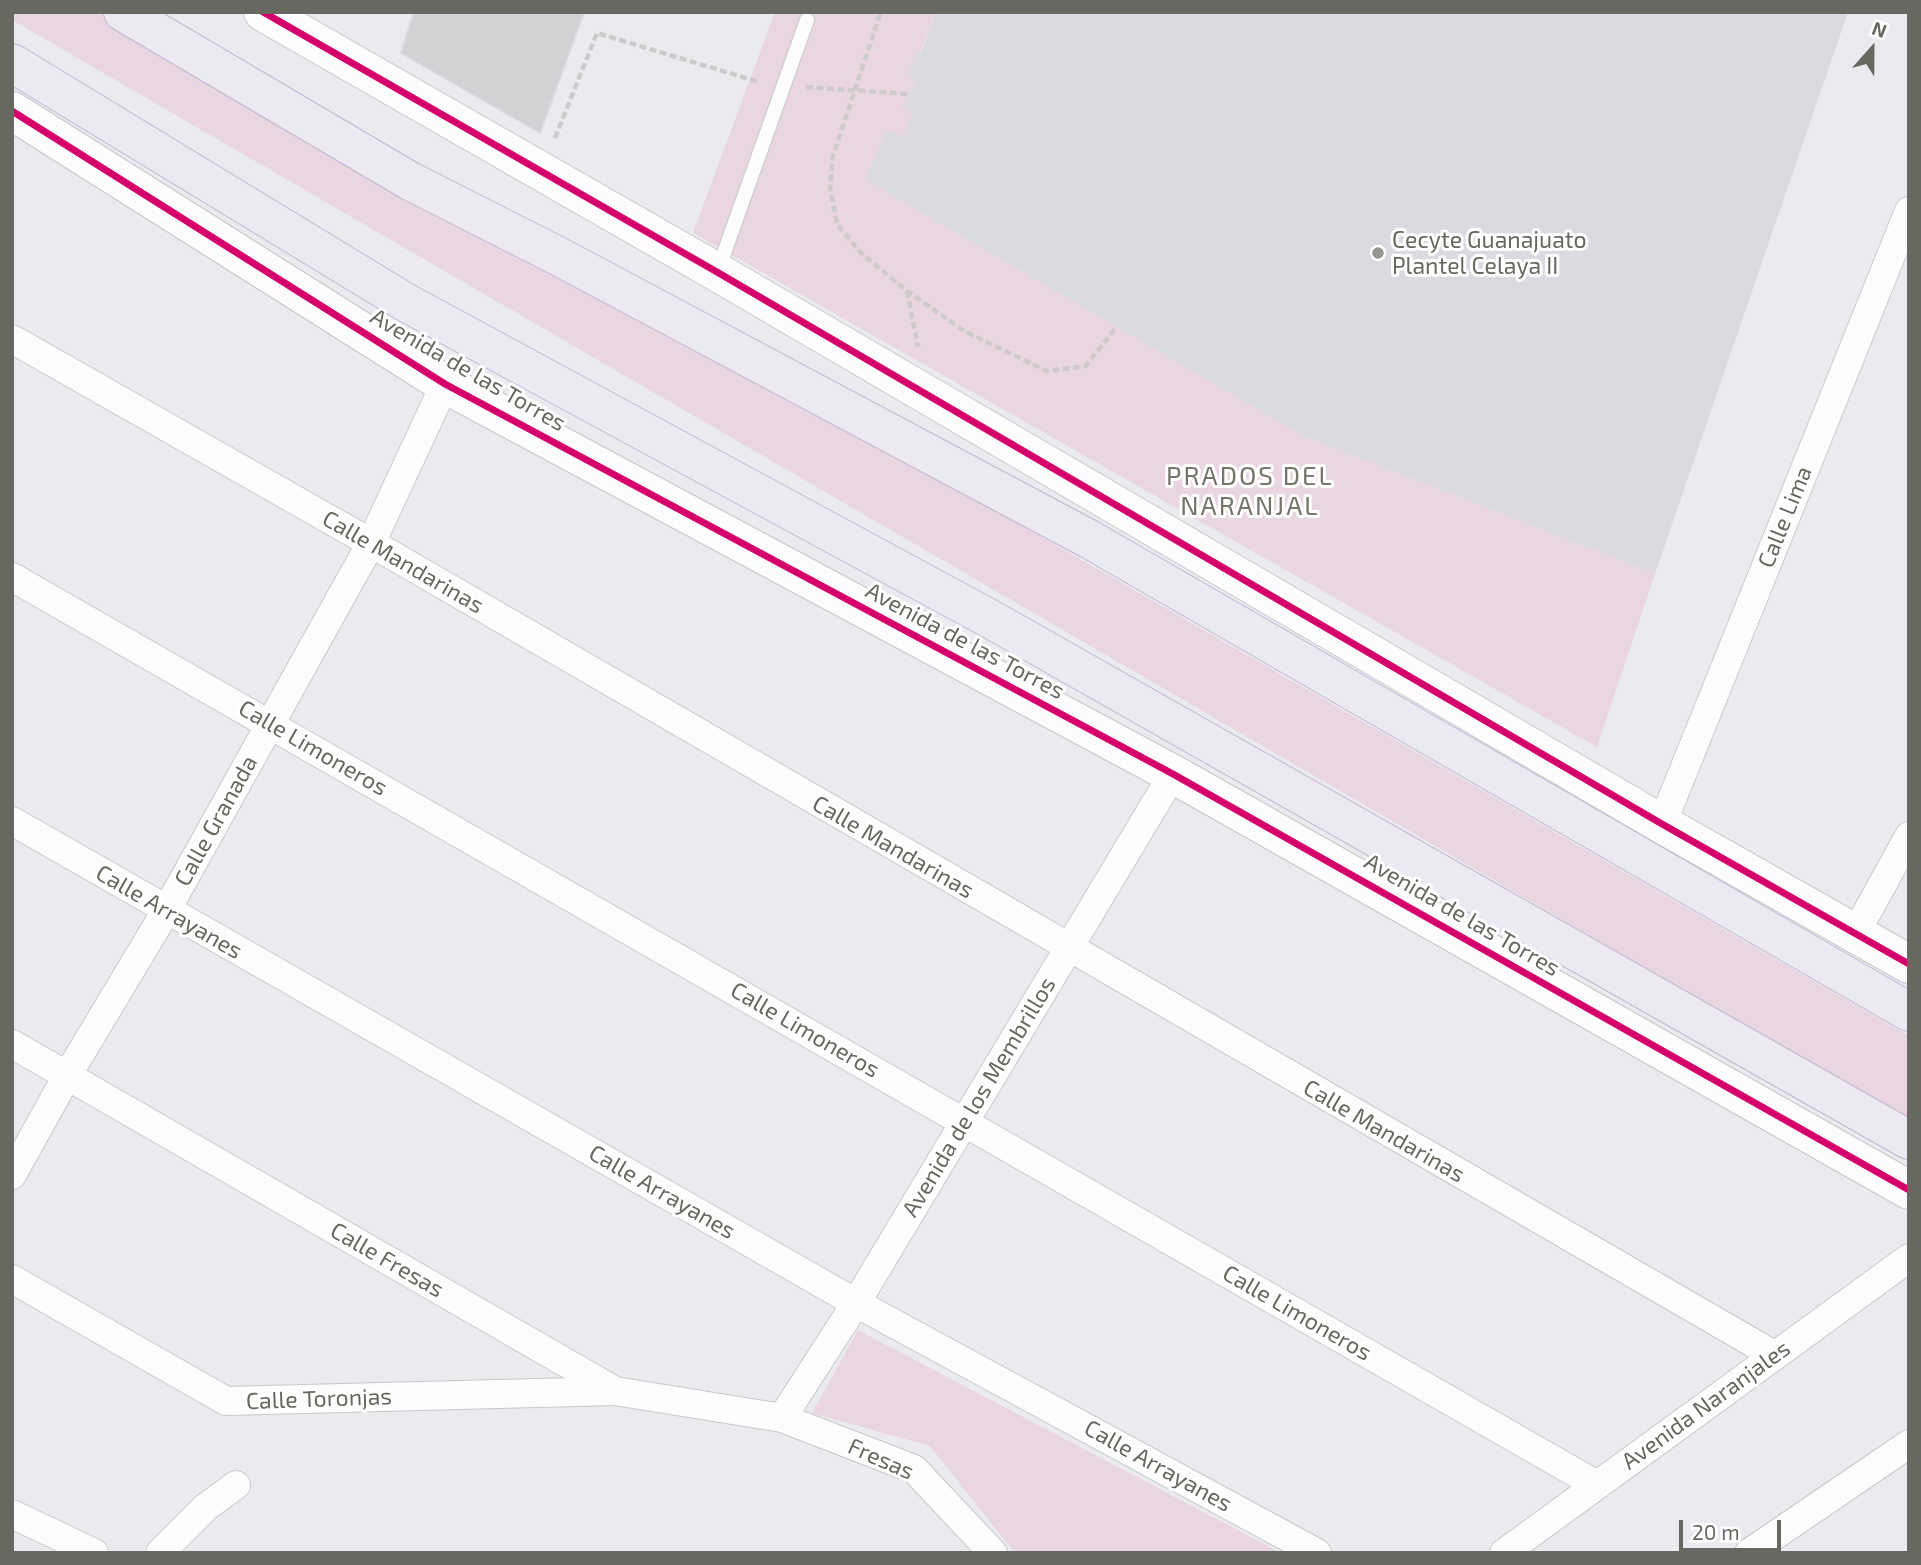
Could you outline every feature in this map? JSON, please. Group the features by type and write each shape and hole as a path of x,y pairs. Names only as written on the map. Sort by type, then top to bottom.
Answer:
{"main road":[{"path":"123,12 410,181 558,256 1089,539 1909,1012"},
{"name":"Avenida de las Torres","path":"12,64 405,302 994,621 1909,1140"}],"street":[{"path":"270,14 1662,824 1909,964"},
{"name":"Avenida de las Torres","path":"12,111 445,384 1173,774 1909,1190"},
{"name":"Calle Lima","path":"1662,824 1909,211"},
{"name":"Calle Mandarinas","path":"12,339 371,543 1774,1356"},
{"name":"Calle Granada","path":"12,1175 67,1076 166,911 371,543 445,384"},
{"name":"Calle Limoneros","path":"12,577 1597,1485"},
{"name":"Avenida de los Membrillos","path":"782,1418 856,1303 1173,774"},
{"name":"Calle Arrayanes","path":"12,821 856,1303 1317,1553"},
{"path":"1855,933 1909,836"},
{"name":"Calle Fresas","path":"12,1044 615,1391 782,1418"},
{"name":"Avenida Naranjales","path":"1504,1553 1909,1258"},
{"name":"Calle Toronjas","path":"12,1279 226,1401 615,1391"},
{"name":"Fresas","path":"782,1418 914,1469 993,1553"},
{"path":"1749,1553 1909,1444"},
{"path":"160,1553 206,1507 236,1485"},
{"path":"12,1514 94,1553"}],"lane":[{"path":"717,272 807,20"}],"path":[{"path":"880,14 833,156 830,187 837,224 859,251 907,291 964,331 1047,371 1086,366 1116,327"},
{"path":"542,172 597,33 766,84 908,94"}],"shaded area":[{"path":"12,12 112,12 962,491 1909,1036 1909,1121 12,20"},
{"path":"775,12 936,12 920,54 916,52 907,76 915,81 901,107 913,113 904,136 886,131 865,180 1303,436 1655,574 1597,747 693,233"},
{"name":"Cecyte Guanajuato Plantel Celaya II","path":"936,12 1848,12 1655,574 1303,436 865,180 886,130 904,136 901,107 915,81 907,76 916,51 921,54"},
{"path":"858,1330 1281,1553 1015,1553 930,1446 812,1413"}],"building":[{"path":"414,12 584,12 540,133 401,53"}],"cycle path":[{"path":"263,12 717,272 1662,824 1909,964"},
{"path":"12,111 445,384 1173,774 1909,1190"}],"place":[{"name":"Cecyte Guanajuato Plantel Celaya II","path":"1378,253"}],"district":[{"name":"PRADOS DEL NARANJAL","path":"1250,491"}]}
